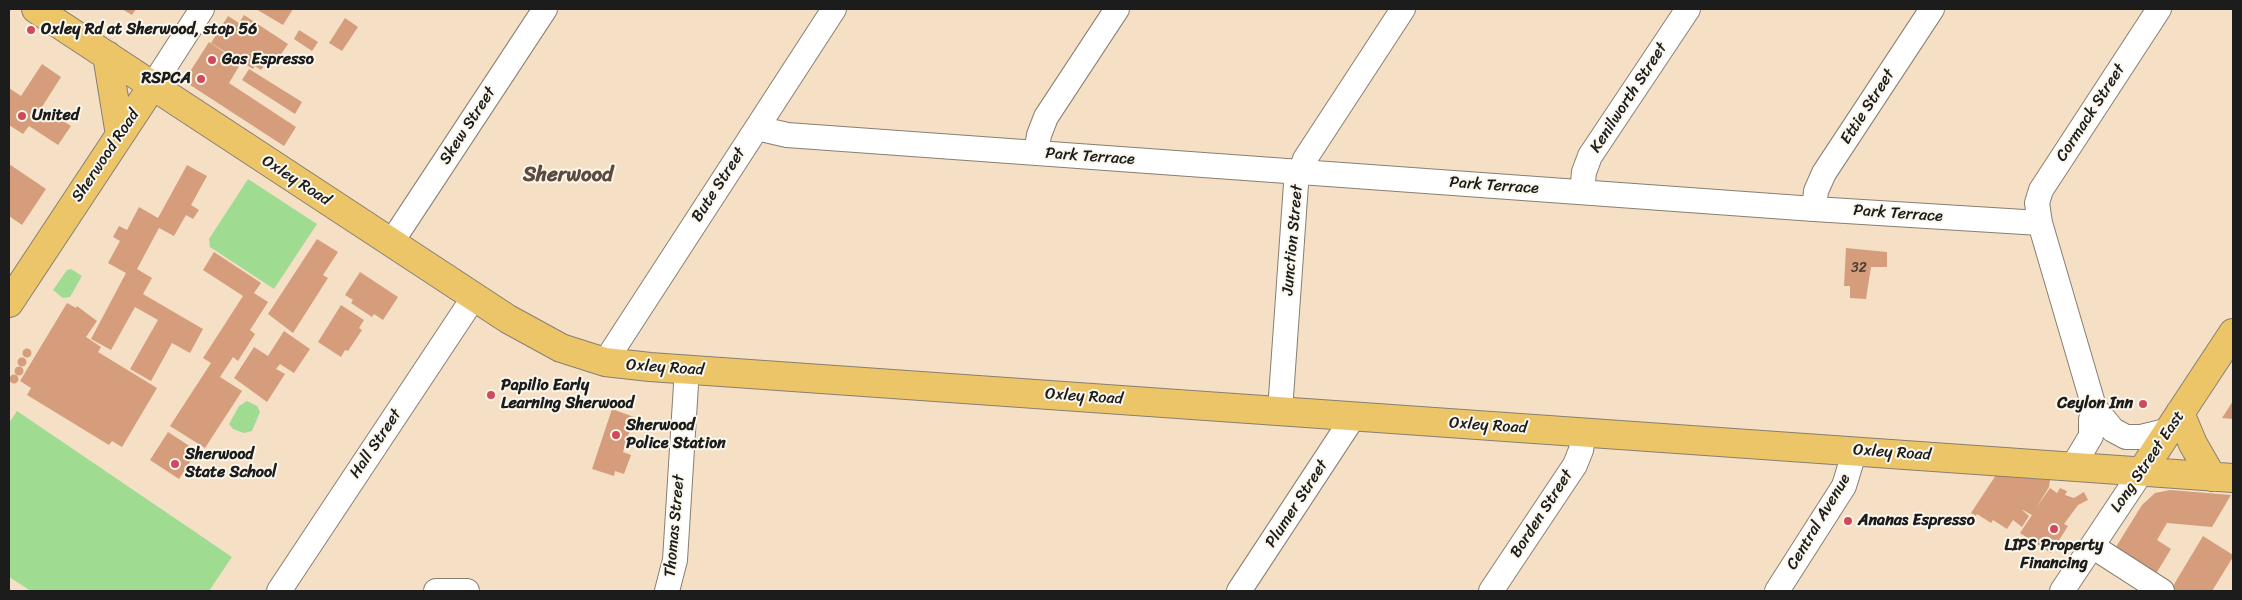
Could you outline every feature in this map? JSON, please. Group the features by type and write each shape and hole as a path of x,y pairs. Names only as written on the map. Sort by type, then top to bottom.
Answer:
{"main road":[{"name":"Oxley Road","path":"36,9 474,297 549,343 605,362 687,370 2222,477"},
{"path":"107,55 120,135"},
{"name":"Sherwood Road","path":"9,303 153,85"},
{"name":"Long Street East","path":"2142,471 2233,333"},
{"path":"2175,421 2222,477"}],"street":[{"name":"Sherwood Road","path":"153,85 202,9"},
{"name":"Skew Street","path":"391,243 545,9"},
{"name":"Bute Street","path":"605,362 834,9"},
{"path":"1036,153 1046,117 1117,9"},
{"name":"Junction Street","path":"1280,411 1296,184 1305,159 1403,9"},
{"name":"Kenilworth Street","path":"1582,192 1584,172 1590,156 1688,9"},
{"name":"Ettie Street","path":"1814,209 1816,191 1824,173 1932,9"},
{"name":"Cormack Street","path":"2040,222 2037,203 2041,190 2160,9"},
{"name":"Park Terrace","path":"757,128 787,135 1814,209 2040,222"},
{"path":"2040,222 2094,407 2108,424 2126,437 2141,437 2175,421"},
{"name":"Hall Street","path":"279,591 474,297"},
{"name":"Thomas Street","path":"667,591 675,560 687,370"},
{"path":"2073,466 2091,436 2091,420 2094,407"},
{"name":"Plumer Street","path":"1239,591 1354,416"},
{"name":"Borden Street","path":"1492,591 1575,465 1581,450 1584,432"},
{"name":"Central Avenue","path":"1776,591 1844,486 1850,474 1855,450"},
{"name":"Long Street East","path":"2062,591 2142,471"},
{"path":"2092,546 2162,591"},
{"path":"436,591 467,591"}],"green space":[{"path":"248,179 317,224 274,289 210,247 209,239"},
{"path":"71,269 82,276 70,297 63,298 53,290 67,270"},
{"path":"247,401 257,406 260,412 252,431 244,433 233,429 229,424 239,406"},
{"path":"17,411 232,557 209,591 31,591 9,577 9,423"}],"building":[{"path":"122,9 136,9 132,15"},
{"path":"256,9 293,9 283,25"},
{"path":"244,15 288,44 275,63 269,59 261,70 255,66 253,69 211,43 228,16 239,23"},
{"path":"345,18 358,27 342,51 329,43"},
{"path":"299,30 318,42 312,51 294,39"},
{"path":"209,42 241,63 229,83 296,127 284,146 184,81"},
{"path":"42,64 61,77 42,107 71,126 58,145 29,126 23,134 9,125 9,88 21,96"},
{"path":"249,69 302,102 295,114 242,80"},
{"path":"9,164 46,189 22,225 9,216"},
{"path":"187,165 207,176 191,205 199,210 193,219 186,215 174,236 159,228 137,269 152,278 143,294 203,329 190,353 172,343 151,381 130,369 158,320 135,307 111,350 91,339 126,273 108,263 120,241 113,237 119,226 127,230 139,207 158,218"},
{"path":"317,239 338,252 323,275 328,278 293,333 268,314"},
{"path":"1846,248 1887,252 1887,267 1871,267 1866,299 1850,298 1850,286 1844,286"},
{"path":"214,252 261,283 254,293 268,302 250,330 255,334 238,361 233,357 220,377 242,391 205,448 170,426 211,363 203,358 243,296 203,270"},
{"path":"360,272 398,297 383,320 374,314 372,317 351,303 353,300 345,295"},
{"path":"67,303 76,308 77,306 97,321 86,337 101,347 98,352 157,388 122,447 112,441 109,445 27,395 31,388 20,381"},
{"path":"341,305 364,320 359,328 362,330 348,351 345,350 341,357 318,342"},
{"path":"284,331 310,349 294,373 280,364 276,369 285,374 267,402 234,378 254,347 268,356"},
{"path":"27,349 31,353 27,357 23,353"},
{"path":"22,358 26,362 22,366 18,362"},
{"path":"19,367 23,371 19,375 15,371"},
{"path":"14,375 18,379 14,383 10,379"},
{"path":"2233,401 2233,419 2222,418"},
{"name":"Sherwood Police Station","path":"612,409 634,417 623,452 631,455 624,474 615,471 614,476 592,469"},
{"path":"168,432 197,451 179,479 150,460"},
{"path":"1996,475 2050,480 2049,487 2036,508 2050,488 2057,493 2060,488 2067,491 2065,495 2074,498 2084,492 2088,500 2078,505 2064,524 2068,526 2051,553 2020,533 2032,515 2021,509 2029,516 2022,527 2013,520 2007,529 1993,520 1991,523 1977,514 1976,516 1971,513"},
{"path":"2170,490 2231,495 2212,527 2167,523 2157,540 2171,549 2154,577 2114,550 2142,505 2155,493"},
{"path":"2203,536 2233,555 2233,557 2212,591 2170,591"}],"place":[{"name":"Oxley Rd at Sherwood, stop 56","path":"31,30"},
{"name":"Gas Espresso","path":"212,60"},
{"name":"RSPCA","path":"201,79"},
{"name":"United","path":"22,116"},
{"name":"Papilio Early Learning Sherwood","path":"491,395"},
{"name":"Ceylon Inn","path":"2143,404"},
{"name":"Sherwood Police Station","path":"616,435"},
{"name":"Sherwood State School","path":"175,464"},
{"name":"Ananas Espresso","path":"1848,521"},
{"name":"LIPS Property Financing","path":"2054,529"}],"district":[{"name":"Sherwood","path":"568,176"}]}
